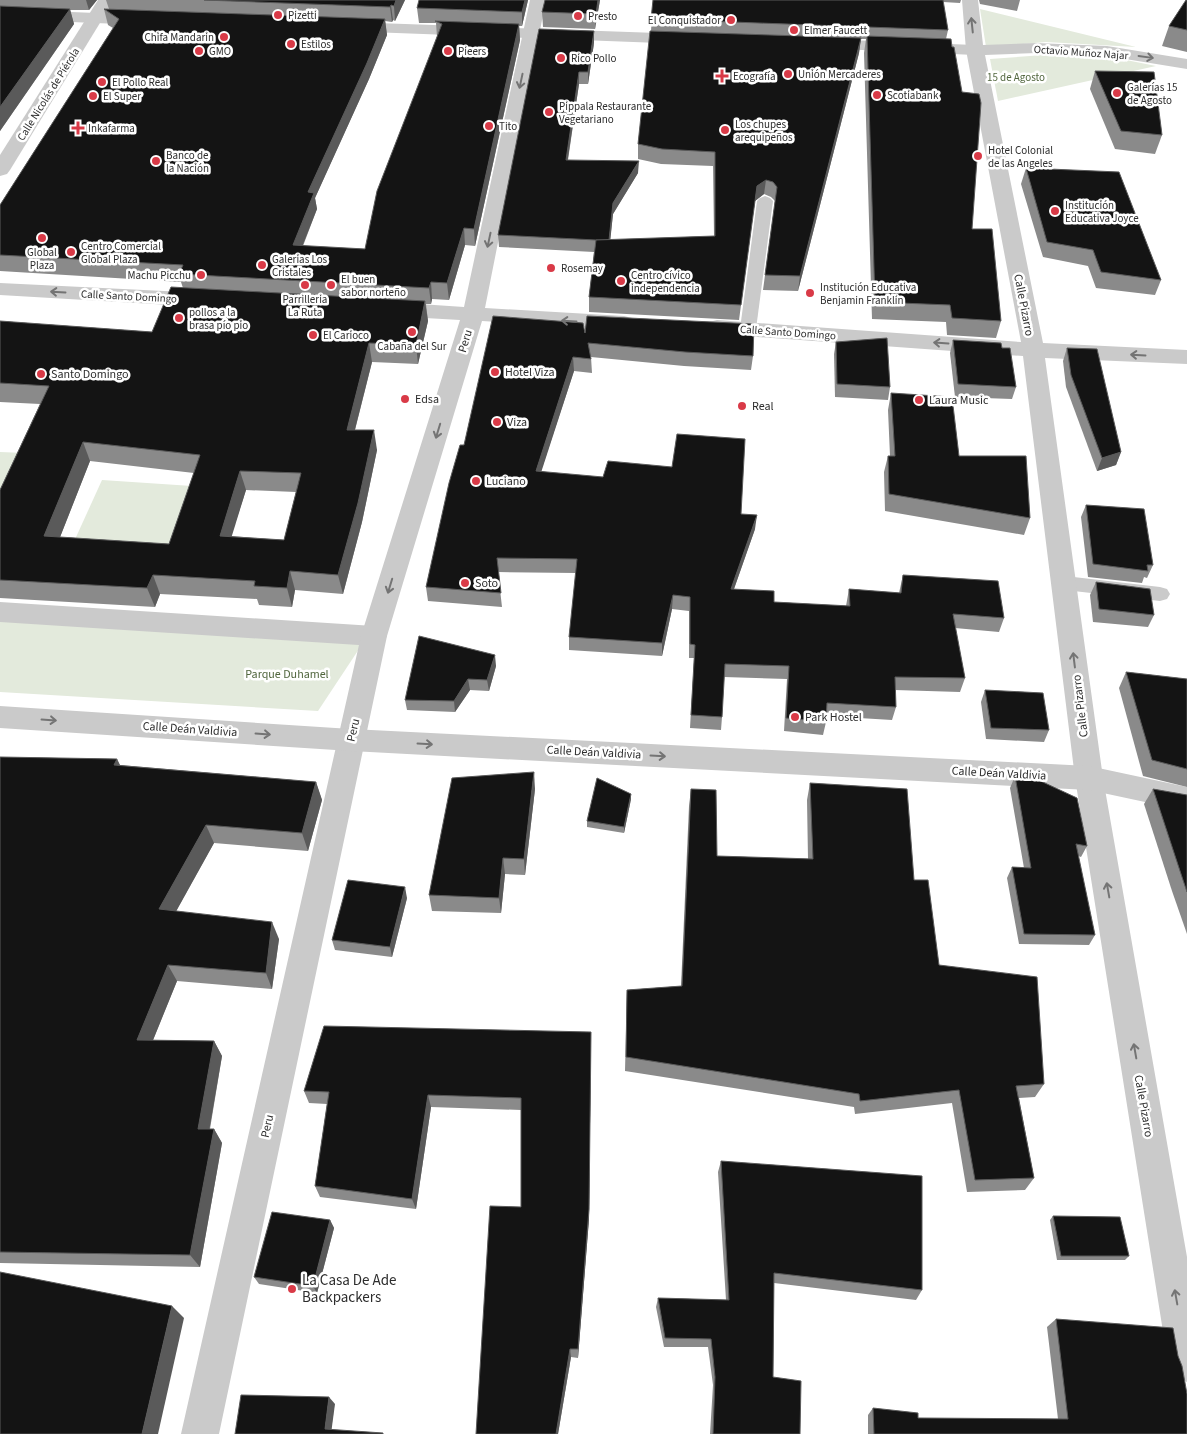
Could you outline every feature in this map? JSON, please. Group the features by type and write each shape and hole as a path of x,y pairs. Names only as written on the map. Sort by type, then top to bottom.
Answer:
{"street":[{"name":"Calle Nicolás de Piérola","path":"0,170 106,0"},
{"name":"Peru","path":"200,1434 374,636 473,314 538,0"},
{"name":"Calle Pizarro","path":"970,0 975,50 1033,350 1065,583 1089,778 1187,1362"},
{"path":"0,14 164,20"},
{"path":"332,26 698,40"},
{"name":"Octavio Muñoz Najar","path":"807,44 975,50 1036,48 1108,51 1187,64"},
{"name":"Calle Santo Domingo","path":"0,289 229,301"},
{"path":"367,308 640,324"},
{"name":"Calle Santo Domingo","path":"698,326 1033,350 1187,357"},
{"path":"0,612 374,636"},
{"name":"Calle Deán Valdivia","path":"0,717 351,740 1089,778 1187,800"}],"lane":[{"path":"748,329 765,201"},
{"path":"1065,583 1160,594"}],"green space":[{"name":"15 de Agosto","path":"980,9 1136,47 1046,42 986,47"},
{"name":"15 de Agosto","path":"1058,54 1116,58 1156,66 998,101 990,59"},
{"path":"0,452 25,453 0,504"},
{"path":"102,480 192,486 166,553 72,546"},
{"name":"Parque Duhamel","path":"0,621 363,643 318,711 0,692"}],"building":[{"path":"204,0 396,0 394,6 391,5 390,7"},
{"path":"419,0 525,0 522,12 417,8"},
{"path":"545,0 598,0 596,14 542,12"},
{"path":"653,0 943,0 948,30 651,19"},
{"path":"1186,0 1187,30 1169,26"},
{"path":"0,6 70,9 0,107"},
{"path":"104,9 385,19 308,192 314,193 293,245 365,249 377,191 442,24 435,21 519,24 474,229 464,228 447,283 431,282 429,288 179,274 183,265 0,255 0,205 119,19"},
{"path":"539,29 594,31 588,72 579,72 566,160 639,161 613,203 609,240 498,235"},
{"path":"650,31 861,38 800,276 765,275 777,187 773,182 766,180 757,186 741,305 589,297 596,240 715,236 715,152 662,149 638,144"},
{"path":"867,36 951,39 962,92 979,94 981,103 972,229 992,229 1001,321 952,318 950,305 875,302"},
{"path":"1095,71 1154,72 1162,135 1121,131"},
{"path":"1026,168 1119,172 1161,280 1101,272 1093,250 1047,242"},
{"path":"171,287 425,301 416,345 369,343 347,430 374,430 358,503 338,575 290,571 287,588 254,586 255,581 153,575 147,588 0,580 0,490 49,386 0,383 0,321 152,332","holes":["83,442 200,455 169,544 44,536","240,471 301,473 284,540 220,536"]},
{"path":"493,316 583,323 585,333 587,316 754,324 753,356 588,343 591,359 573,357 536,471 603,477 608,461 672,467 677,434 745,439 741,514 757,515 731,589 774,591 774,602 850,606 849,589 901,593 903,575 998,581 1004,618 953,614 965,678 895,677 896,707 827,703 826,722 786,718 789,666 725,664 722,717 691,715 695,645 690,644 690,597 673,595 662,643 569,637 577,559 497,558 501,593 426,587 449,483 460,445 464,445"},
{"path":"887,338 890,387 837,384 836,342"},
{"path":"953,340 1001,343 1002,348 1010,348 1016,387 958,384"},
{"path":"1067,348 1097,349 1121,452 1102,458 1071,375"},
{"path":"891,393 952,397 959,456 1026,456 1030,518 889,494 888,456 895,456"},
{"path":"1086,505 1144,509 1153,565 1147,565 1148,571 1093,564"},
{"path":"1096,582 1150,589 1154,615 1099,609"},
{"path":"419,636 495,655 487,680 468,679 454,701 405,700"},
{"path":"1126,672 1187,679 1187,769 1152,760"},
{"path":"985,690 1043,693 1049,730 991,728"},
{"path":"0,757 117,759 114,765 316,782 302,833 206,825 159,909 272,922 266,973 168,965 137,1040 214,1041 198,1129 214,1129 190,1255 0,1252"},
{"path":"534,772 524,859 503,858 499,898 429,895 452,778"},
{"path":"1015,776 1032,777 1077,798 1087,846 1076,844 1095,935 1024,934 1012,867 1031,868"},
{"path":"597,778 631,794 624,827 587,821"},
{"path":"810,783 907,789 914,880 928,880 939,965 1037,977 1044,1084 1016,1086 1034,1178 975,1180 959,1090 860,1101 859,1094 626,1057 627,990 682,986 691,789 716,790 717,856 813,859"},
{"path":"1153,789 1187,795 1187,892 1182,877"},
{"path":"348,880 405,887 390,947 332,940"},
{"path":"324,1026 591,1032 589,1209 578,1349 570,1349 556,1434 476,1434 490,1206 521,1207 521,1098 428,1095 412,1199 315,1186 329,1092 304,1091"},
{"path":"721,1161 922,1176 922,1290 774,1273 773,1377 801,1381 800,1434 713,1434 715,1377 711,1339 665,1338 658,1298 729,1300"},
{"path":"272,1212 330,1220 313,1286 254,1277"},
{"path":"1053,1216 1120,1217 1129,1256 1061,1256"},
{"path":"0,1272 172,1306 142,1434 0,1434"},
{"path":"1056,1319 1173,1328 1187,1394 1187,1434 874,1434 873,1408 918,1413 918,1418 1068,1419"},
{"path":"241,1395 329,1397 325,1429 383,1434 235,1434"}],"place":[{"name":"Pizetti","path":"278,15"},
{"name":"Presto","path":"578,16"},
{"name":"El Conquistador","path":"731,20"},
{"name":"Elmer Faucett","path":"794,30"},
{"name":"Chifa Mandarin","path":"224,37"},
{"name":"Estilos","path":"291,44"},
{"name":"GMO","path":"199,51"},
{"name":"Pieers","path":"448,51"},
{"name":"Rico Pollo","path":"561,58"},
{"name":"Unión Mercaderes","path":"788,74"},
{"name":"Ecografía","path":"722,76"},
{"name":"El Pollo Real","path":"102,82"},
{"name":"Galerías 15 de Agosto","path":"1117,93"},
{"name":"Scotiabank","path":"877,95"},
{"name":"El Super","path":"93,96"},
{"name":"Pippala Restaurante Vegetariano","path":"549,112"},
{"name":"Tito","path":"489,126"},
{"name":"Inkafarma","path":"78,128"},
{"name":"Los chupes arequipeños","path":"725,130"},
{"name":"Hotel Colonial de las Angeles","path":"978,156"},
{"name":"Banco de la Nación","path":"156,161"},
{"name":"Institución Educativa Joyce","path":"1055,211"},
{"name":"Global Plaza","path":"42,238"},
{"name":"Centro Comercial Global Plaza","path":"71,252"},
{"name":"Galerias Los Cristales","path":"262,265"},
{"name":"Rosemay","path":"551,268"},
{"name":"Machu Picchu","path":"201,275"},
{"name":"Centro cívico independencia","path":"621,281"},
{"name":"Parrilleria La Ruta","path":"305,285"},
{"name":"El buen sabor norteño","path":"331,285"},
{"name":"Institución Educativa Benjamin Franklin","path":"810,293"},
{"name":"pollos a la brasa pío pio","path":"179,318"},
{"name":"Cabaña del Sur","path":"412,332"},
{"name":"El Carioco","path":"313,335"},
{"name":"Hotel Viza","path":"495,372"},
{"name":"Santo Domingo","path":"41,374"},
{"name":"Edsa","path":"405,399"},
{"name":"Laura Music","path":"919,400"},
{"name":"Real","path":"742,406"},
{"name":"Viza","path":"497,422"},
{"name":"Luciano","path":"476,481"},
{"name":"Soto","path":"465,583"},
{"name":"Park Hostel","path":"795,717"},
{"name":"La Casa De Ade Backpackers","path":"292,1289"}]}
